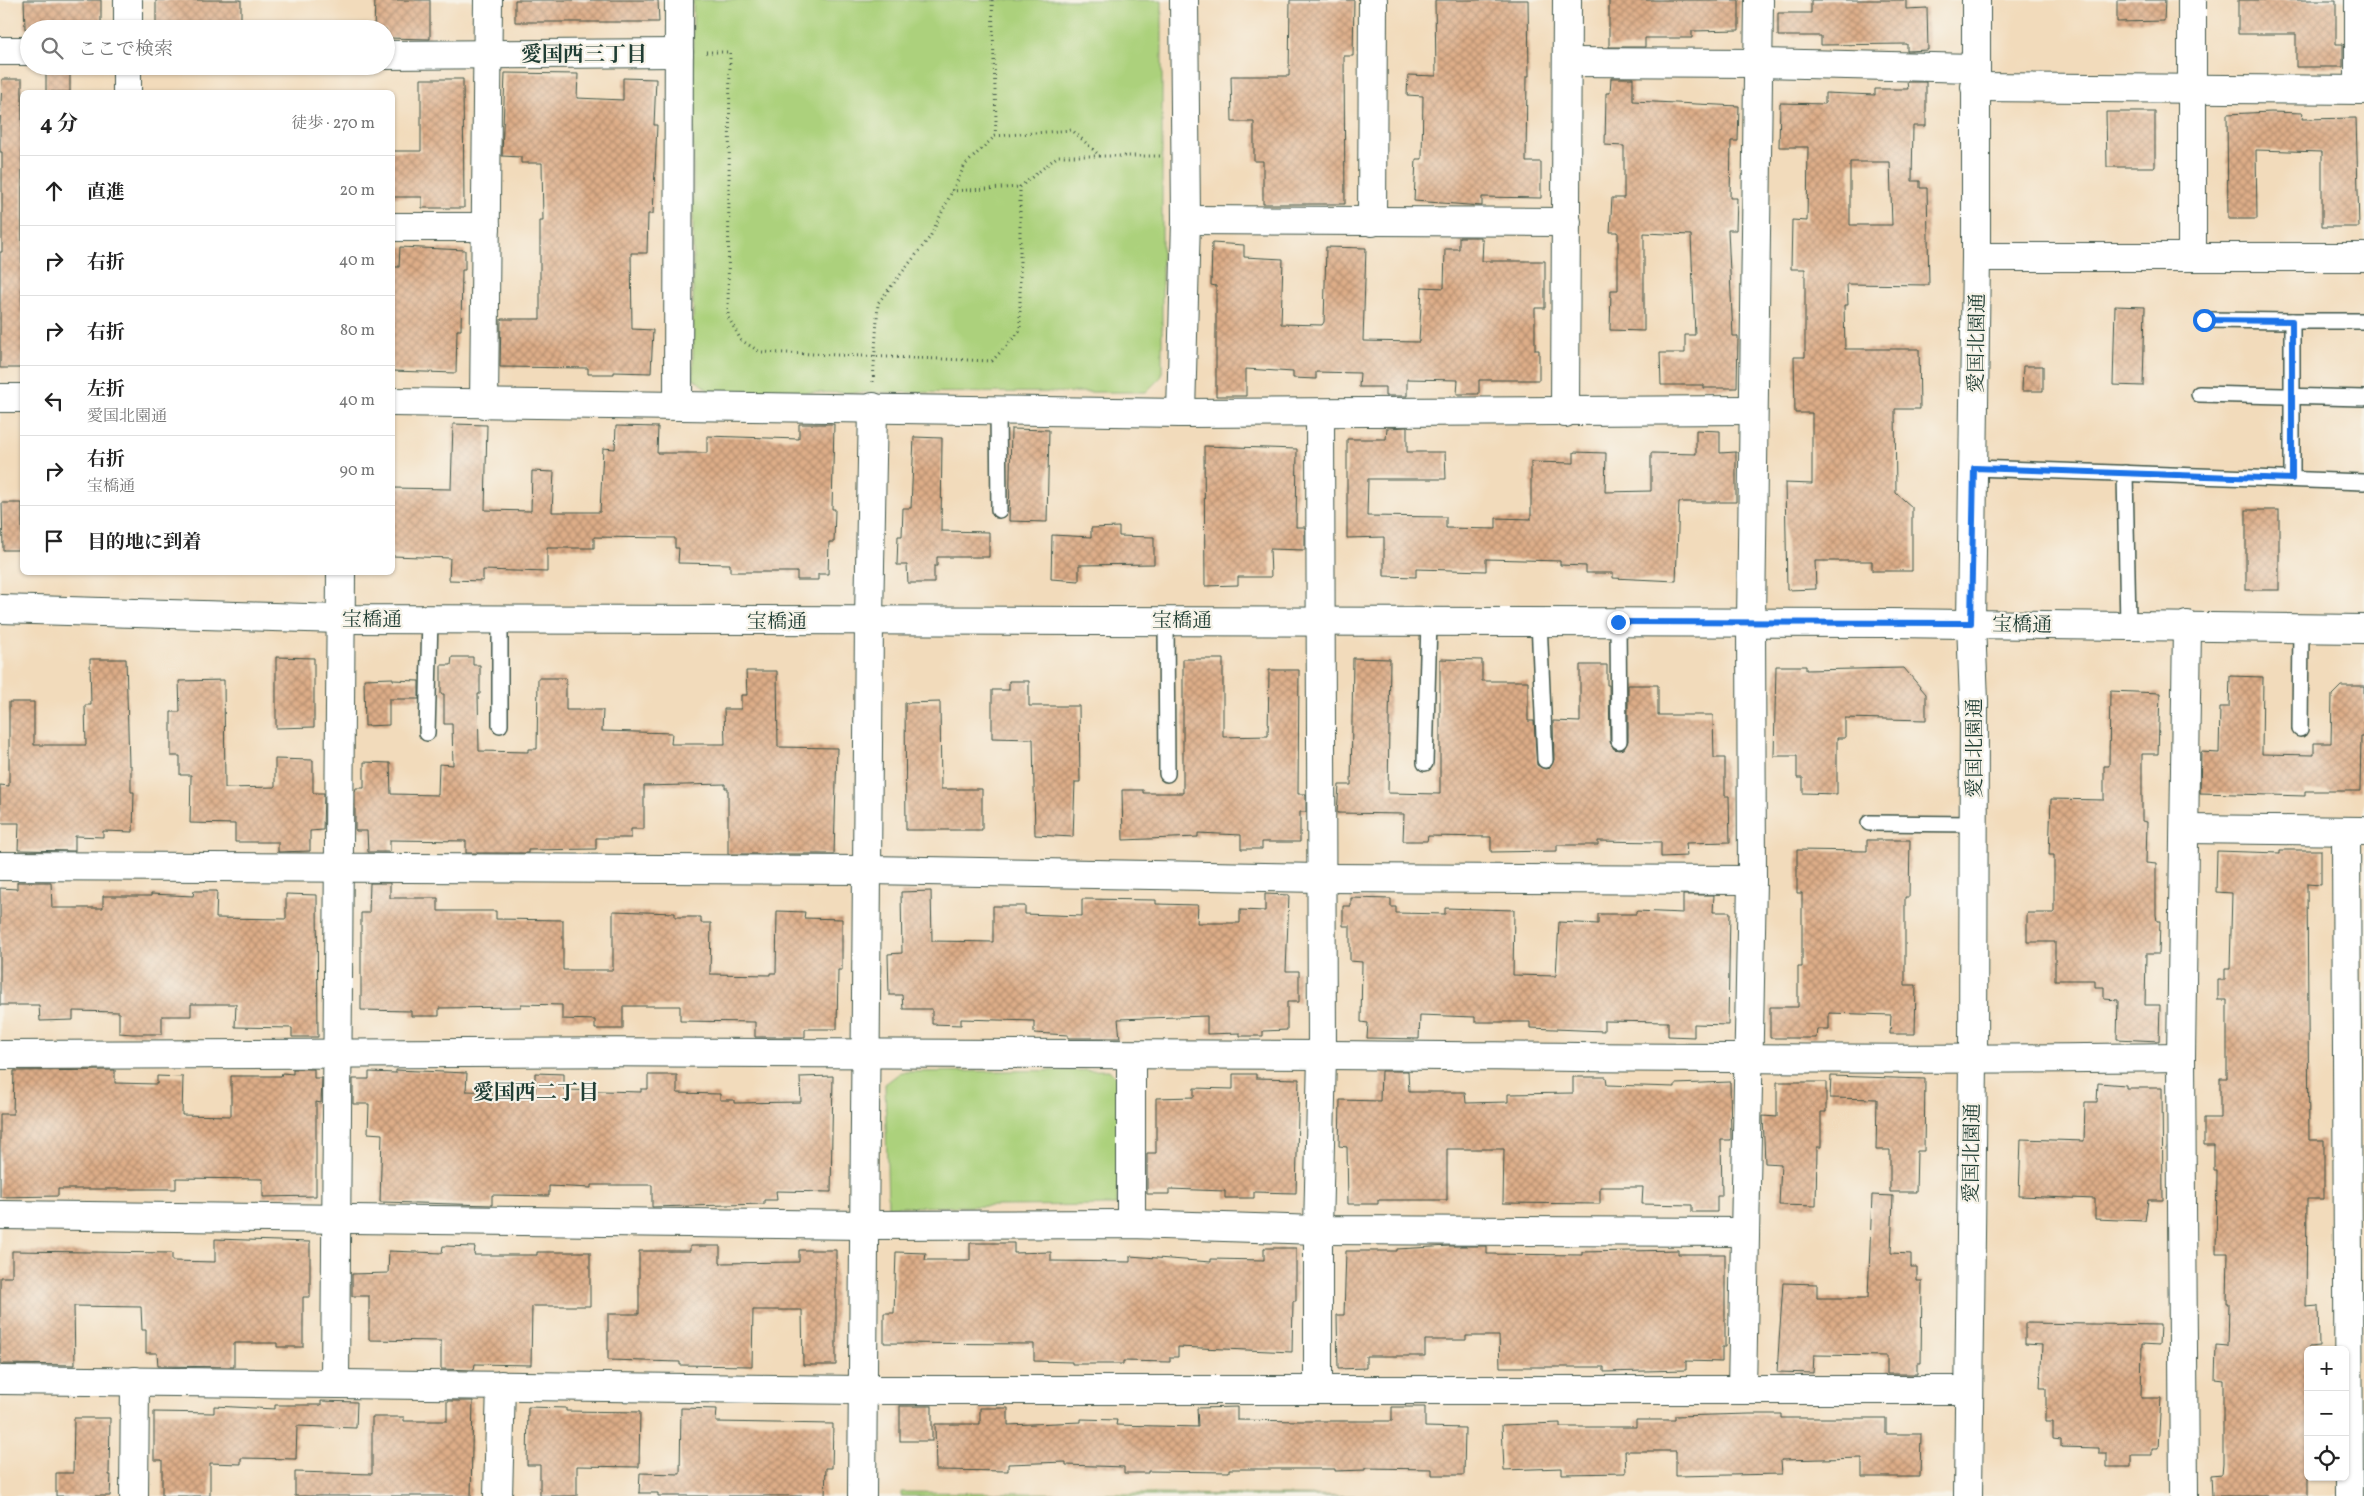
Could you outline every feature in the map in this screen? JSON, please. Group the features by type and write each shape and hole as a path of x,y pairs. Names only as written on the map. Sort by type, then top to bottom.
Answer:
{"street":[{"path":"128,0 128,20"},
{"path":"484,404 488,0"},
{"path":"678,405 680,0"},
{"path":"1181,413 1186,220 1184,0"},
{"path":"1372,222 1373,0"},
{"path":"1565,413 1567,0"},
{"path":"1742,1389 1752,880 1751,622 1759,0"},
{"name":"愛国北園通","path":"1968,1496 1967,1390 1973,1060 1974,702 1971,623 1976,258 1976,0"},
{"path":"2192,0 2192,257"},
{"path":"1568,62 1759,63 1975,78 2192,90 2362,90 2360,0"},
{"path":"0,50 20,51"},
{"path":"395,55 487,56 679,53"},
{"path":"127,75 127,90"},
{"path":"1186,220 1567,222"},
{"path":"395,227 486,228"},
{"path":"1976,258 2364,257"},
{"path":"0,398 20,398"},
{"path":"395,402 1320,414 1753,410"},
{"path":"862,1496 869,619 873,407"},
{"path":"1318,1390 1318,1230 1322,1055 1320,414"},
{"path":"335,1383 341,575"},
{"name":"宝橋通","path":"0,609 340,619 1971,623 2364,629"},
{"path":"2184,1496 2181,1057 2187,625"},
{"path":"2185,829 2355,831 2349,1496"},
{"path":"0,866 868,870 1321,878 1752,880"},
{"path":"0,1055 337,1052 1322,1055 1973,1060 2181,1057"},
{"path":"1131,1055 1131,1224"},
{"path":"0,1215 865,1225 1131,1224 1318,1230 1745,1232"},
{"path":"0,1380 862,1390 1967,1390"},
{"path":"134,1382 134,1496"},
{"path":"498,1496 501,1385"}],"lane":[{"path":"2204,320 2364,321"},
{"path":"2292,321 2292,479"},
{"path":"2199,394 2364,398"},
{"path":"998,410 999,510"},
{"path":"1974,468 2364,482"},
{"path":"2125,473 2128,625"},
{"path":"427,733 430,619"},
{"path":"500,620 500,725"},
{"path":"1166,620 1167,774"},
{"path":"1425,763 1429,621"},
{"path":"1539,621 1545,760"},
{"path":"1618,622 1619,741"},
{"path":"2300,730 2301,628"},
{"path":"1869,824 1974,824"}],"path":[{"path":"992,0 995,136"},
{"path":"679,53 730,52 728,317 741,340 760,352 992,361 1020,331 1020,187"},
{"path":"873,407 878,303 930,237 965,165 995,136 1072,130 1100,156"},
{"path":"951,191 1020,187 1058,156 1186,156"}],"green space":[{"path":"693,0 1162,0 1162,376 1146,392 712,393 693,378"},
{"path":"1109,1070 1120,1082 1117,1205 888,1207 885,1084 901,1072"},
{"path":"901,1492 1397,1496 901,1496"}],"building":[{"path":"24,0 101,0 101,20 25,20"},
{"path":"156,0 241,0 241,20 156,20"},
{"path":"375,0 430,0 430,39 395,38 395,20 374,20"},
{"path":"515,0 658,0 659,22 515,22"},
{"path":"1290,0 1354,0 1353,56 1344,56 1345,204 1263,204 1263,161 1254,161 1254,122 1232,122 1231,76 1289,76"},
{"path":"1435,0 1528,0 1529,76 1527,76 1526,162 1541,162 1541,198 1482,197 1482,206 1414,201 1416,159 1422,159 1423,96 1407,95 1408,75 1436,76"},
{"path":"1609,0 1739,0 1739,30 1692,31 1692,38 1645,38 1645,47 1609,47"},
{"path":"1811,0 1906,0 1906,9 1927,8 1928,50 1907,51 1907,44 1821,45 1821,36 1778,36 1778,13 1811,13"},
{"path":"2117,0 2165,0 2164,21 2117,22"},
{"path":"2238,0 2336,0 2336,44 2343,44 2343,67 2296,67 2296,34 2238,34"},
{"path":"505,73 578,74 577,98 623,100 623,78 656,79 654,125 657,125 653,214 648,214 647,253 631,253 632,329 653,330 651,373 614,372 614,374 588,374 588,368 500,367 501,319 540,319 540,221 543,221 542,163 521,163 521,157 502,156"},
{"path":"46,75 70,75 70,90 46,90"},
{"path":"1611,78 1633,78 1633,101 1739,106 1738,141 1731,141 1730,198 1737,198 1736,230 1728,230 1733,336 1738,336 1737,388 1704,388 1704,385 1661,385 1660,353 1685,353 1685,335 1695,335 1691,235 1644,233 1644,331 1610,330 1611,290 1618,290 1618,232 1610,232 1612,198 1624,198 1624,146 1605,145 1606,93 1610,93"},
{"path":"2,79 22,79 22,90 20,90 20,368 0,368 2,152 0,152"},
{"path":"421,79 463,79 464,208 422,208 422,197 395,197 395,151 421,151"},
{"path":"1907,82 1926,82 1926,126 1913,126 1912,181 1920,181 1920,188 1927,188 1929,285 1847,284 1848,305 1844,305 1845,349 1919,349 1920,409 1895,409 1896,493 1912,507 1912,571 1872,571 1872,561 1815,561 1816,589 1787,590 1785,483 1812,484 1812,413 1795,413 1794,357 1805,357 1805,269 1791,269 1792,220 1807,221 1808,147 1779,147 1780,103 1825,104 1825,93 1875,95 1875,89 1908,89","holes":["1850,162 1890,162 1892,225 1850,225"]},
{"path":"2106,112 2155,112 2155,167 2107,167"},
{"path":"2303,113 2302,119 2356,118 2359,227 2322,227 2322,152 2256,150 2257,219 2228,219 2227,114"},
{"path":"1459,237 1481,237 1481,240 1483,240 1482,261 1545,261 1545,308 1535,308 1535,350 1539,350 1539,380 1479,380 1479,394 1457,394 1458,380 1407,379 1407,396 1385,396 1385,387 1359,387 1360,373 1316,372 1316,379 1293,378 1293,372 1246,369 1246,396 1216,396 1216,286 1211,285 1212,243 1244,245 1244,257 1283,259 1281,324 1322,325 1324,322 1326,247 1366,248 1363,341 1419,342 1422,287 1444,288 1445,249 1459,249"},
{"path":"400,247 465,250 465,270 462,270 461,330 457,330 456,373 395,371 395,267 399,267"},
{"path":"2115,306 2145,307 2143,386 2113,385"},
{"path":"2023,366 2043,366 2043,391 2022,391"},
{"path":"453,424 487,425 485,510 531,511 532,471 554,472 552,512 600,512 603,448 615,449 616,426 658,427 657,453 707,453 707,436 799,439 799,424 834,424 832,509 835,509 834,542 829,542 828,574 818,574 818,580 797,580 797,572 730,572 730,564 678,563 679,548 675,548 675,538 594,537 594,548 547,548 547,572 483,570 483,581 449,580 450,558 395,556 395,488 451,489"},
{"path":"1407,427 1407,452 1445,452 1446,479 1368,479 1367,516 1446,517 1446,528 1496,529 1496,518 1531,519 1531,462 1574,463 1574,452 1606,453 1605,492 1651,491 1651,453 1696,454 1696,430 1720,431 1720,453 1736,452 1736,502 1679,502 1676,581 1613,578 1613,573 1586,573 1586,566 1560,565 1560,561 1486,559 1486,571 1416,569 1416,577 1384,576 1384,537 1347,538 1347,439 1386,439 1387,428"},
{"path":"1011,429 1049,430 1047,522 1009,521"},
{"path":"914,437 942,438 941,531 989,532 989,557 937,557 937,566 934,566 934,583 908,583 907,565 897,565 898,536 902,536 903,508 911,508"},
{"path":"1204,446 1297,449 1296,527 1305,527 1305,550 1270,549 1271,577 1238,577 1238,585 1205,586"},
{"path":"2,503 20,503 20,550 3,550"},
{"path":"2246,510 2279,510 2279,590 2246,590"},
{"path":"1119,527 1119,536 1154,537 1154,564 1079,565 1079,581 1051,579 1052,535 1091,537 1091,528"},
{"path":"276,657 314,658 314,727 276,728"},
{"path":"452,657 473,657 473,665 480,665 480,694 478,694 479,751 528,752 528,749 537,749 538,678 566,678 566,710 603,710 602,731 672,733 671,744 725,744 724,709 741,709 741,695 747,695 746,671 777,671 778,747 837,748 834,854 728,854 728,788 725,788 725,784 644,786 644,829 631,829 631,838 596,838 596,849 528,850 528,853 466,853 466,841 390,840 390,852 368,852 367,831 356,831 355,829 355,792 356,788 364,788 364,762 390,763 391,794 438,795 439,764 453,765 452,724 444,724 444,694 441,694 441,665 451,665"},
{"path":"1353,658 1390,659 1388,793 1440,794 1440,659 1482,660 1482,681 1528,681 1528,721 1534,721 1537,765 1545,769 1550,768 1554,760 1553,721 1580,722 1580,665 1607,665 1610,742 1614,749 1624,749 1628,741 1628,685 1658,685 1658,715 1713,715 1714,758 1725,758 1725,796 1729,796 1730,842 1686,843 1687,856 1661,857 1661,842 1598,841 1598,845 1557,845 1557,851 1491,852 1491,837 1428,836 1427,841 1403,841 1404,814 1337,813 1339,785 1351,785"},
{"path":"90,659 126,659 129,765 131,765 131,792 134,792 133,832 103,831 103,837 75,836 75,851 18,850 19,823 0,823 0,785 9,786 9,702 34,702 34,745 86,745 85,705 91,705"},
{"path":"1183,659 1223,659 1223,737 1268,736 1269,670 1299,670 1298,794 1306,794 1306,812 1300,812 1300,842 1262,842 1262,849 1241,849 1241,835 1198,833 1198,837 1123,840 1122,790 1143,790 1143,793 1183,793"},
{"path":"1776,666 1806,666 1806,670 1904,668 1926,694 1926,720 1845,718 1845,738 1837,738 1837,794 1803,793 1803,778 1797,778 1797,756 1774,756"},
{"path":"2230,676 2263,677 2262,754 2314,755 2314,743 2331,743 2332,695 2341,686 2364,686 2364,737 2361,737 2360,791 2305,791 2305,796 2200,793 2201,752 2219,753 2220,707 2229,707"},
{"path":"393,678 393,680 419,681 419,699 389,699 389,725 365,726 364,679"},
{"path":"224,680 225,788 275,787 275,759 313,760 313,793 324,793 323,830 310,831 310,851 278,852 278,842 235,842 235,824 190,823 191,775 180,775 180,756 171,756 171,712 180,712 179,681"},
{"path":"1009,681 1029,681 1029,706 1079,706 1080,782 1075,782 1073,837 1035,835 1033,739 992,738 992,690 1009,690"},
{"path":"2110,691 2160,693 2158,754 2142,754 2142,821 2147,822 2146,863 2156,864 2156,915 2157,921 2160,921 2159,954 2146,954 2145,1005 2160,1005 2159,1041 2117,1039 2118,1000 2104,999 2104,987 2095,987 2095,980 2055,980 2055,942 2027,942 2027,913 2054,913 2054,855 2049,855 2051,799 2104,800 2104,766 2109,766"},
{"path":"940,702 941,789 982,789 982,830 906,830 905,703"},
{"path":"1867,840 1910,840 1909,897 1905,897 1905,985 1916,985 1915,1034 1890,1034 1891,1015 1829,1013 1829,1029 1817,1029 1816,1038 1770,1038 1770,1007 1798,1007 1798,967 1802,967 1802,893 1797,893 1797,850 1867,851"},
{"path":"2280,850 2321,850 2321,885 2307,884 2309,1140 2324,1140 2324,1199 2307,1199 2306,1307 2318,1306 2319,1346 2304,1346 2304,1481 2308,1481 2308,1496 2212,1496 2211,1475 2222,1474 2223,1463 2223,1380 2215,1379 2216,1346 2228,1347 2229,1303 2227,1303 2228,1253 2216,1253 2217,1171 2214,1171 2214,1145 2204,1145 2204,1118 2220,1118 2220,1078 2227,1078 2227,1000 2218,1000 2218,980 2225,980 2225,969 2230,969 2232,893 2216,892 2217,851 2280,853"},
{"path":"17,882 51,882 52,908 103,908 103,896 151,896 151,894 193,896 194,891 217,891 216,918 286,919 286,894 317,895 318,1037 292,1037 292,1028 235,1027 236,1004 191,1004 191,1016 162,1016 162,1034 119,1033 119,1012 73,1011 73,1020 40,1021 39,1005 0,1005 0,888 17,889"},
{"path":"370,883 390,883 390,898 438,898 438,911 496,911 496,919 563,920 563,970 613,970 613,911 675,913 675,917 701,917 701,923 711,923 710,974 770,975 770,973 776,973 777,911 805,912 804,918 842,919 842,970 838,970 837,1029 805,1029 805,1037 755,1037 755,1022 680,1021 680,1006 623,1006 623,1029 595,1029 595,1020 562,1019 562,1005 521,1004 521,1007 439,1008 439,1016 411,1016 411,1011 361,1010 361,913 369,913"},
{"path":"931,891 932,941 993,942 993,906 1025,906 1025,914 1082,916 1082,899 1156,900 1156,904 1198,905 1197,923 1240,923 1240,910 1265,911 1265,894 1289,895 1286,971 1299,971 1299,1002 1287,1002 1287,1030 1263,1031 1263,1036 1240,1036 1240,1033 1207,1034 1207,1016 1118,1019 1120,1038 1068,1038 1068,1035 1034,1033 1034,1021 961,1019 961,1025 932,1024 932,1009 903,1009 902,995 889,995 888,954 902,953 901,892"},
{"path":"1683,895 1714,895 1713,912 1730,912 1728,1025 1694,1024 1694,1037 1668,1036 1668,1022 1604,1021 1604,1031 1530,1028 1530,1022 1475,1022 1475,1017 1420,1015 1419,1039 1367,1038 1368,1023 1361,1022 1362,962 1350,961 1350,926 1343,926 1343,906 1351,906 1351,898 1391,899 1391,907 1396,907 1396,913 1445,914 1445,908 1514,910 1513,975 1556,976 1559,922 1598,924 1598,914 1636,914 1636,911 1683,913"},
{"path":"293,1069 314,1069 314,1078 322,1078 321,1103 316,1102 316,1196 263,1197 263,1179 176,1178 176,1189 58,1189 58,1196 0,1197 0,1114 13,1114 14,1071 115,1070 115,1083 157,1084 157,1076 183,1077 182,1115 231,1116 231,1076 281,1076 282,1073 293,1074"},
{"path":"396,1070 467,1073 466,1091 535,1093 535,1073 564,1074 564,1090 641,1092 641,1089 648,1089 648,1075 677,1075 677,1093 720,1094 720,1100 734,1100 734,1103 801,1102 800,1077 833,1076 831,1192 776,1191 777,1200 764,1200 764,1204 652,1207 652,1185 591,1185 591,1188 549,1186 549,1196 492,1195 492,1205 380,1202 382,1134 368,1133 369,1104 353,1104 353,1079 369,1079 369,1072 396,1073"},
{"path":"1381,1071 1408,1071 1409,1092 1465,1092 1466,1103 1508,1102 1508,1094 1573,1093 1573,1077 1606,1077 1607,1085 1675,1087 1675,1084 1730,1082 1731,1140 1721,1140 1722,1196 1717,1196 1717,1212 1692,1212 1692,1205 1642,1204 1643,1187 1600,1187 1600,1204 1503,1203 1504,1149 1447,1149 1447,1200 1378,1200 1378,1204 1348,1204 1347,1147 1339,1146 1340,1100 1380,1101"},
{"path":"1233,1074 1256,1074 1256,1078 1299,1079 1296,1193 1254,1192 1254,1198 1225,1198 1225,1191 1169,1189 1169,1194 1147,1194 1147,1153 1156,1153 1156,1098 1194,1097 1194,1088 1233,1089"},
{"path":"1831,1076 1925,1079 1924,1151 1917,1151 1916,1192 1890,1192 1890,1150 1876,1150 1877,1099 1830,1098"},
{"path":"1777,1082 1826,1082 1826,1112 1821,1112 1821,1147 1817,1147 1816,1206 1779,1205 1781,1164 1765,1163 1763,1116 1777,1117"},
{"path":"2098,1083 2126,1085 2126,1088 2162,1088 2163,1200 2148,1200 2145,1221 2095,1219 2095,1199 2019,1196 2021,1139 2084,1141 2085,1102 2097,1102"},
{"path":"1872,1195 1893,1196 1891,1253 1911,1254 1911,1267 1917,1267 1917,1281 1922,1281 1921,1363 1917,1363 1917,1374 1887,1374 1887,1356 1814,1355 1813,1373 1777,1372 1783,1283 1817,1284 1817,1298 1868,1298"},
{"path":"215,1239 310,1242 310,1297 303,1297 303,1347 277,1347 277,1343 234,1343 234,1367 158,1366 157,1353 146,1353 146,1330 142,1330 141,1307 74,1306 75,1365 0,1364 0,1277 12,1277 12,1251 172,1253 172,1261 215,1262"},
{"path":"970,1243 1014,1243 1014,1253 1051,1252 1051,1261 1130,1262 1130,1256 1211,1262 1211,1259 1264,1260 1264,1248 1296,1248 1296,1301 1293,1301 1292,1352 1178,1347 1178,1357 1170,1357 1170,1362 1123,1361 1123,1364 1072,1364 1072,1362 1034,1361 1034,1344 884,1343 884,1313 894,1313 896,1252 926,1253 925,1260 970,1260"},
{"path":"443,1246 475,1247 474,1255 537,1255 537,1252 590,1252 590,1306 532,1306 531,1365 475,1364 474,1370 441,1369 441,1341 369,1340 369,1296 352,1296 352,1274 388,1273 389,1251 442,1253"},
{"path":"690,1246 720,1246 720,1263 799,1262 799,1250 836,1250 836,1365 803,1365 802,1310 753,1310 752,1366 680,1365 680,1362 608,1360 608,1314 639,1314 639,1251 690,1251"},
{"path":"1487,1246 1487,1254 1582,1255 1582,1252 1678,1250 1678,1254 1725,1254 1725,1347 1722,1347 1722,1362 1686,1361 1686,1370 1604,1372 1604,1367 1500,1367 1499,1336 1466,1336 1466,1340 1425,1340 1425,1356 1366,1356 1366,1368 1338,1369 1337,1315 1344,1315 1346,1251 1397,1251 1397,1249"},
{"path":"2025,1323 2160,1325 2159,1345 2142,1344 2141,1398 2161,1398 2158,1449 2152,1449 2152,1455 2131,1455 2131,1467 2107,1467 2107,1453 2099,1453 2099,1448 2061,1447 2061,1440 2053,1439 2053,1422 2046,1422 2046,1388 2040,1388 2042,1345 2025,1344"},
{"path":"321,1401 357,1402 356,1428 297,1426 296,1459 241,1458 241,1464 210,1463 210,1496 162,1496 162,1460 154,1460 154,1412 214,1413 214,1406 275,1409 275,1405 321,1405"},
{"path":"447,1401 473,1401 471,1496 295,1496 295,1472 372,1474 372,1417 404,1417 404,1421 447,1421"},
{"path":"900,1406 932,1406 932,1441 900,1441"},
{"path":"528,1407 566,1408 566,1411 640,1412 639,1467 577,1466 577,1496 540,1496 540,1465 527,1465"},
{"path":"1237,1407 1237,1420 1392,1421 1392,1407 1425,1407 1425,1427 1465,1428 1464,1475 1432,1475 1432,1469 1365,1468 1365,1470 1335,1471 1335,1469 1229,1469 1229,1472 1148,1471 1148,1473 1124,1473 1124,1467 1066,1465 1066,1462 1008,1464 1008,1471 936,1470 935,1424 980,1424 980,1408 1008,1408 1008,1425 1081,1422 1081,1419 1117,1420 1116,1425 1198,1427 1197,1408"},
{"path":"681,1408 717,1409 716,1422 833,1424 832,1468 826,1468 825,1496 658,1496 658,1493 639,1493 640,1473 680,1474"},
{"path":"1781,1414 1781,1418 1886,1418 1886,1434 1921,1434 1920,1477 1862,1477 1862,1458 1781,1460 1782,1474 1676,1476 1676,1451 1625,1451 1626,1473 1562,1474 1562,1468 1504,1470 1502,1425 1560,1423 1560,1427 1636,1427 1636,1420 1675,1420 1675,1416"},
{"path":"74,1418 110,1418 110,1496 56,1496 56,1473 73,1473"}],"district":[{"name":"愛国西三丁目","path":"584,54"},
{"name":"愛国西二丁目","path":"536,1092"}],"route":[{"path":"1618,622 1971,623 1974,468 2292,479 2292,321 2204,320"}]}
